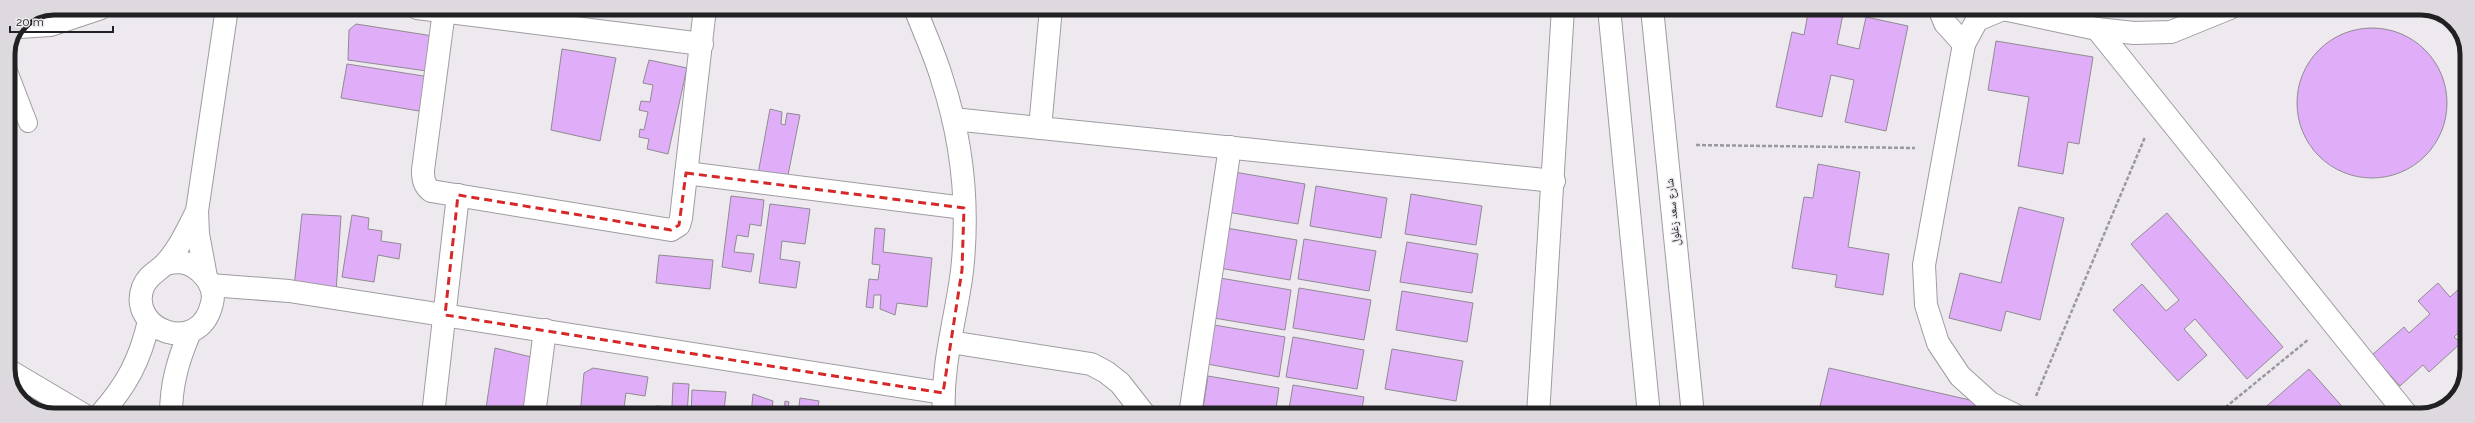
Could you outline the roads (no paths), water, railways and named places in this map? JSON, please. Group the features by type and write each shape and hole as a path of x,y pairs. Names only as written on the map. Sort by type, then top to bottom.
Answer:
{"street":[{"path":"28,26 50,24 79,15"},
{"path":"196,212 177,248 165,264 151,273 142,288 142,305 149,321 160,330 175,334 190,332 202,325 210,313 213,299 198,234 196,212 226,15"},
{"path":"443,15 423,176 424,183 431,191 670,230 679,225 704,15"},
{"path":"475,15 702,44"},
{"path":"165,264 180,262 195,267 208,281 289,291 544,330 943,404 950,342 962,270 964,208 962,169 953,119 942,78 918,15"},
{"path":"1040,128 1050,15"},
{"path":"1538,408 1554,181 1563,15"},
{"path":"1609,15 1648,408"},
{"name":"شارع سعد زغلول","path":"1653,15 1692,408"},
{"path":"1942,15 1945,22 1964,44"},
{"path":"1989,15 1977,20 1964,44 1924,265 1926,305 1938,343 1960,376 1990,403 2000,408"},
{"path":"2031,15 2097,29 2134,34 2171,32 2213,15"},
{"path":"2097,29 2401,408"},
{"path":"953,119 1554,181"},
{"path":"1191,408 1230,147"},
{"path":"686,173 964,208"},
{"path":"434,408 458,195"},
{"path":"107,408 115,399 131,375 143,349 149,321"},
{"path":"535,408 544,330"},
{"path":"171,408 171,393 177,362 190,332"},
{"path":"950,342 1090,364 1106,372 1120,383 1140,408"},
{"path":"15,374 72,408"}],"lane":[{"path":"15,89 28,123"}]}
